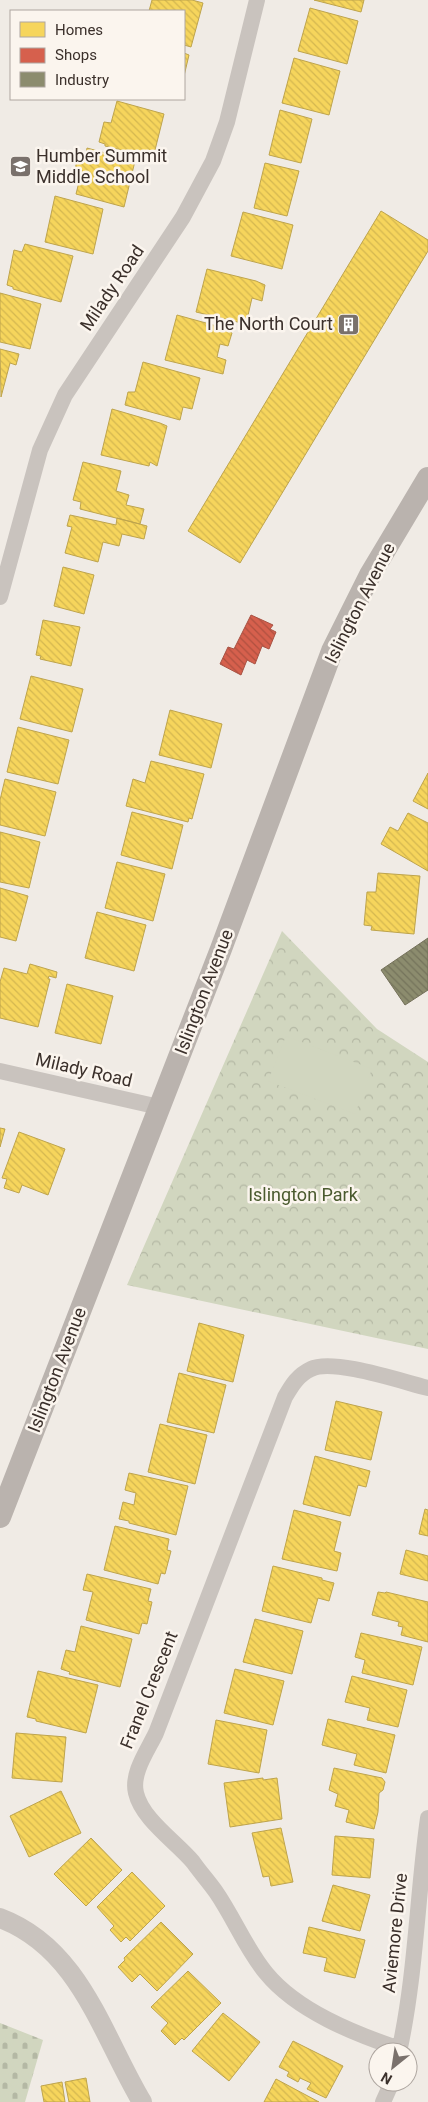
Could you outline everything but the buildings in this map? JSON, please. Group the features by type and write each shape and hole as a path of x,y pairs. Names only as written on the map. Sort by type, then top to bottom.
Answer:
{"main road":[{"name":"Islington Avenue","path":"0,1517 315,701 332,651 370,575 428,478"}],"street":[{"name":"Milady Road","path":"0,597 40,450 65,395 183,217 213,161 226,122 257,0"},
{"name":"Milady Road","path":"0,1071 159,1107"},
{"name":"Franel Crescent","path":"376,2042 292,1999 265,1972 216,1891 183,1851 140,1806 135,1791 135,1778 156,1733 285,1397 297,1378 312,1368 327,1365 428,1388"},
{"name":"Aviemore Drive","path":"401,2042 413,1963 422,1858 428,1818"},
{"path":"0,1918 18,1925 40,1941 65,1964 88,1997 142,2102"}],"green space":[{"name":"Islington Park","path":"282,931 377,1029 428,1062 428,1349 127,1285"},
{"path":"286,1036 372,1069 355,1114 268,1081"},
{"path":"0,2023 43,2040 25,2102 0,2102"}],"place":[{"name":"Humber Summit Middle School","path":"20,166"},
{"name":"The North Court","path":"349,324"}]}
